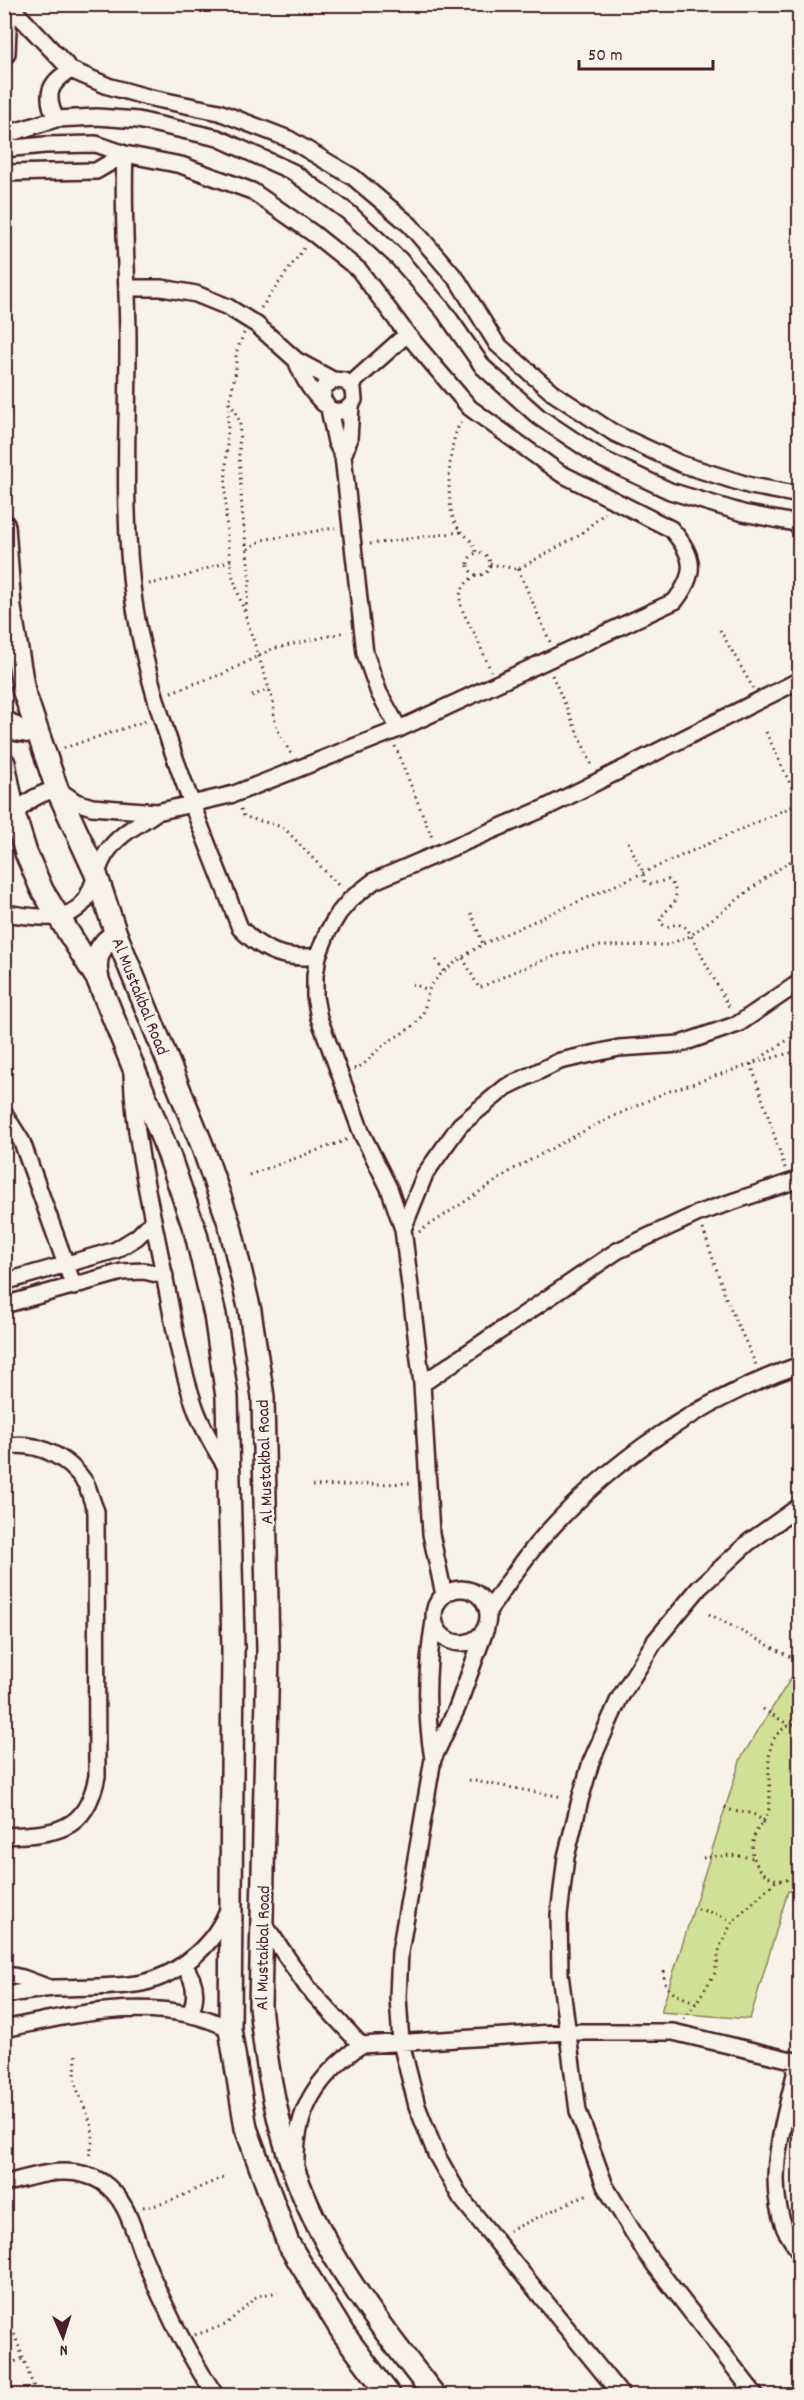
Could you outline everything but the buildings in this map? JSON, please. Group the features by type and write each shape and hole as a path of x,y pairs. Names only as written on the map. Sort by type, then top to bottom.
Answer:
{"main road":[{"path":"4,53 7,4"},
{"name":"Al Mustakbal Road","path":"4,526 10,608 24,692 57,789 96,874 116,934 202,1145 230,1227 250,1311 263,1397 268,1651 260,2006 266,2064 278,2121 296,2176 319,2229 371,2314 435,2396"},
{"path":"4,721 18,730 37,733"},
{"name":"Al Mustakbal Road","path":"4,763 9,820 42,890 98,980 169,1155 196,1234 216,1315 227,1397 233,1648 230,2029 246,2128 288,2243 343,2333 390,2396"},
{"path":"98,980 96,970 100,948 116,934"},
{"path":"232,1607 254,1611 267,1604"},
{"path":"233,1648 247,1642 262,1646 268,1651"},
{"path":"322,2300 342,2293 350,2281"},
{"path":"343,2333 353,2318 371,2314"}],"street":[{"path":"7,4 71,70 108,86 147,97 219,112 289,139 353,177 410,225 458,281 497,344 552,393 614,433 681,464 751,486 800,495"},
{"path":"56,119 49,105 50,90 58,77 71,70"},
{"path":"4,135 56,119 97,117 138,120 218,138 293,172 348,212 399,259 444,311 483,367 539,417 602,459 670,491 743,513 800,524"},
{"path":"4,149 96,144 125,154 181,165 252,191 314,234 359,270 407,334 470,408 560,473 671,530 682,541 691,569 689,584 675,601 394,731 234,794 157,812 92,807 76,801 57,789 40,793 26,801 9,820"},
{"path":"4,173 96,171 125,154"},
{"path":"125,154 129,541 136,609 166,731 240,928 252,941 275,954 301,958 318,956"},
{"path":"128,288 162,288 196,294 228,307 252,322 296,360 333,380 345,381 350,385 354,395 351,405 349,440 343,456"},
{"path":"350,385 407,334"},
{"path":"296,360 302,377 312,392 327,407 341,411 351,405"},
{"path":"333,380 324,387 322,399 327,407 336,442 343,456 365,653 394,731"},
{"path":"444,1595 431,1534 422,1384 404,1235 388,1188 362,1134 319,1018 315,976 318,956 327,933 339,913 351,899 374,881 544,808 800,680"},
{"path":"4,913 38,918 58,917 77,910 86,898 106,853 118,837 157,812"},
{"path":"404,1235 425,1174 460,1125 506,1087 560,1061 619,1048 680,1044 738,1024 800,982"},
{"path":"131,1062 136,1127 185,1372 196,1411 214,1448 229,1471"},
{"path":"4,1113 22,1142 74,1287"},
{"path":"422,1384 617,1251 699,1213 794,1180"},
{"path":"4,1282 116,1250 136,1237 153,1221"},
{"path":"4,1305 122,1272 144,1271 165,1276"},
{"path":"622,2396 461,2198 436,2154 417,2106 401,2043 398,1997 400,1952 433,1759 457,1708 486,1628 488,1611 542,1537 607,1473 681,1420 763,1378 800,1365"},
{"path":"4,1447 15,1445 33,1447 51,1453 67,1463 86,1485 96,1511 97,1776 89,1803 84,1812 70,1826 44,1832 4,1836"},
{"path":"756,2396 647,2255 605,2186 578,2111 560,1974 559,1915 566,1857 580,1800 591,1762 619,1699 655,1641 699,1588 749,1542 800,1506"},
{"path":"433,1759 429,1732 427,1685 437,1602 444,1595 461,1589 478,1595 488,1611"},
{"path":"434,1620 442,1636 457,1643 474,1641 486,1628"},
{"path":"4,1995 50,1989 142,1983 163,1976 183,1965 207,1944 224,1919 231,1901"},
{"path":"262,1921 308,1988 361,2045"},
{"path":"183,1965 193,1980 195,1988 194,2006 190,2014"},
{"path":"4,1974 23,1978 50,1989"},
{"path":"4,2029 68,2016 156,2009 190,2014 230,2029"},
{"path":"296,2176 295,2145 302,2115 316,2087 336,2063 361,2045 568,2032 673,2032 799,2062 777,2159 776,2194 785,2229 800,2253"},
{"path":"4,2184 49,2172 67,2171 101,2182 115,2193 126,2208 142,2254 184,2343 216,2396"}],"path":[{"path":"299,769 276,730 273,717 274,705 232,574 225,492 229,403 236,371 236,353 242,336 314,234"},
{"path":"229,403 240,423 242,510 250,580 245,614"},
{"path":"470,408 457,428 450,452 452,512 461,532 474,543 476,553"},
{"path":"490,564 518,569 578,536 618,502"},
{"path":"248,549 262,540 351,525"},
{"path":"353,547 461,532"},
{"path":"476,553 486,556 490,564"},
{"path":"476,553 468,564 469,569 476,575"},
{"path":"133,587 183,577 231,560"},
{"path":"490,564 486,573 476,575 463,587 460,608 473,630 496,684"},
{"path":"518,569 598,781"},
{"path":"157,696 202,682 272,650 362,628"},
{"path":"720,630 760,700"},
{"path":"252,696 269,689"},
{"path":"44,755 162,716"},
{"path":"394,731 439,852"},
{"path":"340,1073 359,1067 371,1059 379,1048 413,1026 422,1015 429,990 444,972 483,944 799,803 766,732"},
{"path":"234,794 244,816 256,822 277,825 285,829 351,899"},
{"path":"628,842 642,872 643,880 648,883 668,880 675,889 675,901 660,917 662,925 683,925 738,1024"},
{"path":"463,958 478,988 558,955 599,946 667,945 690,936 768,876 800,855"},
{"path":"471,913 483,944"},
{"path":"436,960 444,972"},
{"path":"412,984 429,990"},
{"path":"751,1064 800,1032"},
{"path":"404,1235 514,1169 593,1126 664,1093 800,1050"},
{"path":"751,1064 794,1180"},
{"path":"249,1175 362,1134"},
{"path":"699,1213 726,1298 763,1378"},
{"path":"312,1486 428,1482"},
{"path":"709,1614 800,1662"},
{"path":"763,1709 789,1725"},
{"path":"800,1723 789,1725 776,1737 770,1747 768,1811 764,1822 756,1832 752,1852 760,1870 777,1880 787,1881 800,1875"},
{"path":"469,1780 580,1800"},
{"path":"725,1807 734,1812 752,1813 764,1822"},
{"path":"703,1858 730,1855 754,1858"},
{"path":"673,2032 696,2003 715,1972 720,1946 732,1922 777,1880"},
{"path":"698,1909 719,1914 732,1922"},
{"path":"664,1971 664,1980 668,1989 696,2003"},
{"path":"76,2055 77,2089 89,2115 92,2130 92,2145 85,2175"},
{"path":"126,2208 165,2204 198,2187 224,2178"},
{"path":"494,2238 605,2186"},
{"path":"184,2343 200,2331 225,2325 257,2296 278,2292"},
{"path":"4,2306 37,2396"},
{"path":"4,2366 24,2358"}],"green space":[{"path":"799,1665 799,1892 788,1891 750,2019 661,2012 741,1758"}]}
